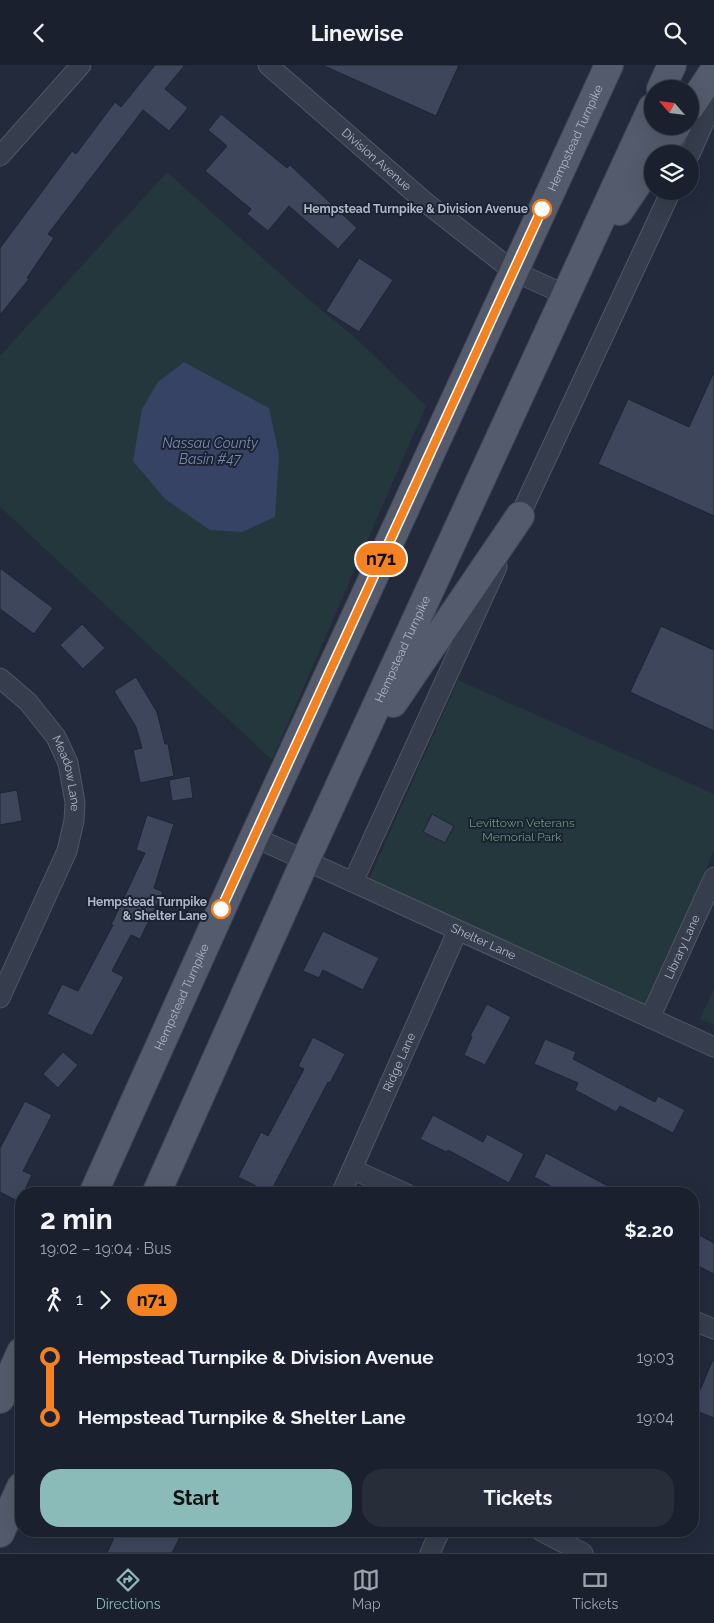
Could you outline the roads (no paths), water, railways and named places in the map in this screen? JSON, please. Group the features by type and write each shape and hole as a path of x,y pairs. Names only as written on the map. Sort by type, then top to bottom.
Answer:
{"main road":[{"name":"Hempstead Turnpike","path":"96,1187 254,837 609,65"},
{"path":"665,80 672,65"},
{"path":"699,94 714,71"},
{"name":"Hempstead Turnpike","path":"159,1187 305,861 644,125"},
{"path":"570,287 644,174"},
{"path":"349,768 520,516"},
{"path":"0,1399 15,1365"},
{"path":"0,1533 15,1500"}],"street":[{"path":"0,156 81,65"},
{"name":"Division Avenue","path":"268,65 425,202 513,271 570,287"},
{"path":"694,145 714,100"},
{"path":"353,882 667,200"},
{"name":"Meadow Lane","path":"0,677 28,702 56,737 68,763 74,802 74,821 67,851 0,997"},
{"name":"Shelter Lane","path":"254,837 457,932 714,1047"},
{"name":"Library Lane","path":"650,1018 714,877"},
{"name":"Ridge Lane","path":"344,1187 457,932"},
{"path":"352,1169 392,1187"},
{"path":"699,1323 714,1329"},
{"path":"430,1553 437,1537"},
{"path":"552,1537 583,1553"}],"water":[{"name":"Nassau County Basin #47","path":"184,362 269,408 279,455 275,517 242,532 210,530 165,499 133,461 142,409 158,382"}],"place":[{"name":"Hempstead Turnpike & Division Avenue","path":"542,209"},
{"name":"Hempstead Turnpike & Shelter Lane","path":"221,909"}],"park label":[{"name":"Levittown Veterans Memorial Park","path":"522,830"}]}
